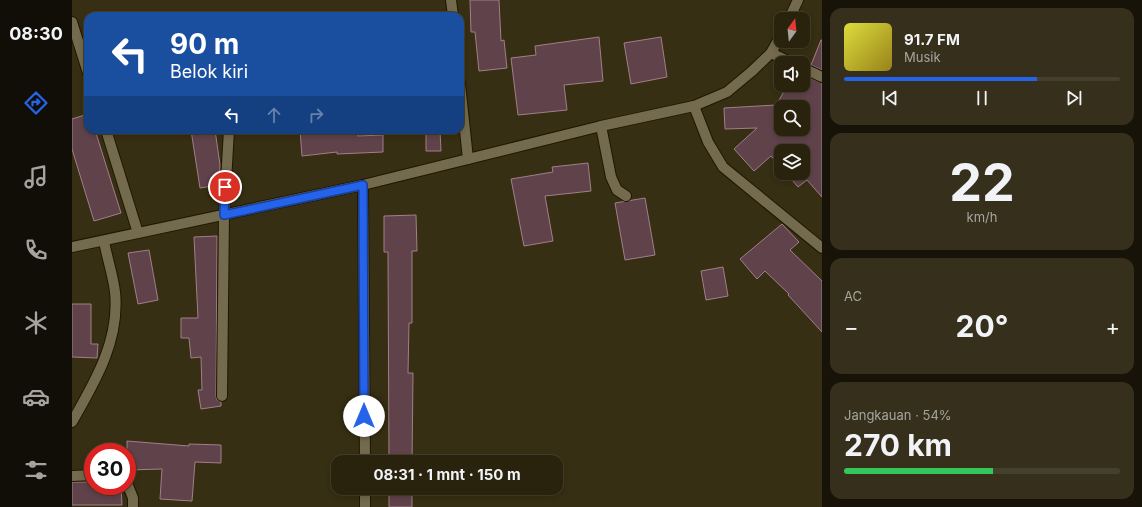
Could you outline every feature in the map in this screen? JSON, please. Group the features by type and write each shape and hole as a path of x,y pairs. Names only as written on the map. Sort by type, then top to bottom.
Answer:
{"street":[{"path":"451,0 452,12"},
{"path":"792,12 798,0"},
{"path":"72,22 84,60"},
{"path":"72,248 363,185 601,126 694,106 727,92 771,53 774,48"},
{"path":"771,53 777,56"},
{"path":"810,71 822,77"},
{"path":"694,106 708,142 723,167 822,248"},
{"path":"464,122 468,159"},
{"path":"601,126 611,177 617,190 626,196"},
{"path":"107,134 138,233"},
{"path":"222,396 224,215 229,134"},
{"path":"363,185 365,455"},
{"path":"72,422 99,372 114,331 115,293 104,241"},
{"path":"72,476 84,475"},
{"path":"132,495 133,507"},
{"path":"365,495 365,507"}],"building":[{"path":"470,0 499,0 501,41 504,40 507,68 479,71 475,32 471,32"},
{"path":"599,37 603,81 564,85 567,110 518,115 511,58 536,55 535,46"},
{"path":"661,37 667,77 631,84 624,43"},
{"path":"822,40 822,70 811,65"},
{"path":"810,78 822,83 822,197 807,180 810,180 810,144 774,144 774,159 771,156 754,171 734,149 757,128 725,129 724,108 774,105 774,136 810,136 810,100 779,100 784,92 810,92"},
{"path":"84,115 84,134 96,134 121,213 94,221 72,149 72,119"},
{"path":"192,134 216,134 220,165 219,185 200,188"},
{"path":"300,134 358,134 358,136 383,135 383,152 337,154 337,152 302,156"},
{"path":"426,134 440,134 441,151 426,151"},
{"path":"588,163 591,191 545,196 553,241 524,246 511,179 553,172 552,167"},
{"path":"792,180 807,180 798,187"},
{"path":"645,198 655,255 625,260 615,203"},
{"path":"416,215 417,251 412,251 412,323 409,323 408,373 413,373 412,455 389,455 388,252 384,252 384,216"},
{"path":"782,224 799,242 790,250 822,281 822,332 788,295 789,294 765,271 757,279 740,259"},
{"path":"217,236 216,396 217,400 221,402 221,406 201,409 198,390 202,390 201,357 191,358 189,338 181,338 181,318 198,318 194,237"},
{"path":"149,250 158,300 138,304 128,253"},
{"path":"723,267 728,296 706,300 701,271"},
{"path":"72,304 91,304 91,344 98,344 97,358 72,357"},
{"path":"127,441 189,446 189,444 221,445 221,463 195,462 192,501 160,499 162,469 136,470 136,443 127,443"},
{"path":"72,482 84,482 84,495 121,495 122,505 72,505"},
{"path":"389,495 412,495 412,507 389,507"}],"route":[{"path":"225,187 224,215 363,185 364,416"}]}
